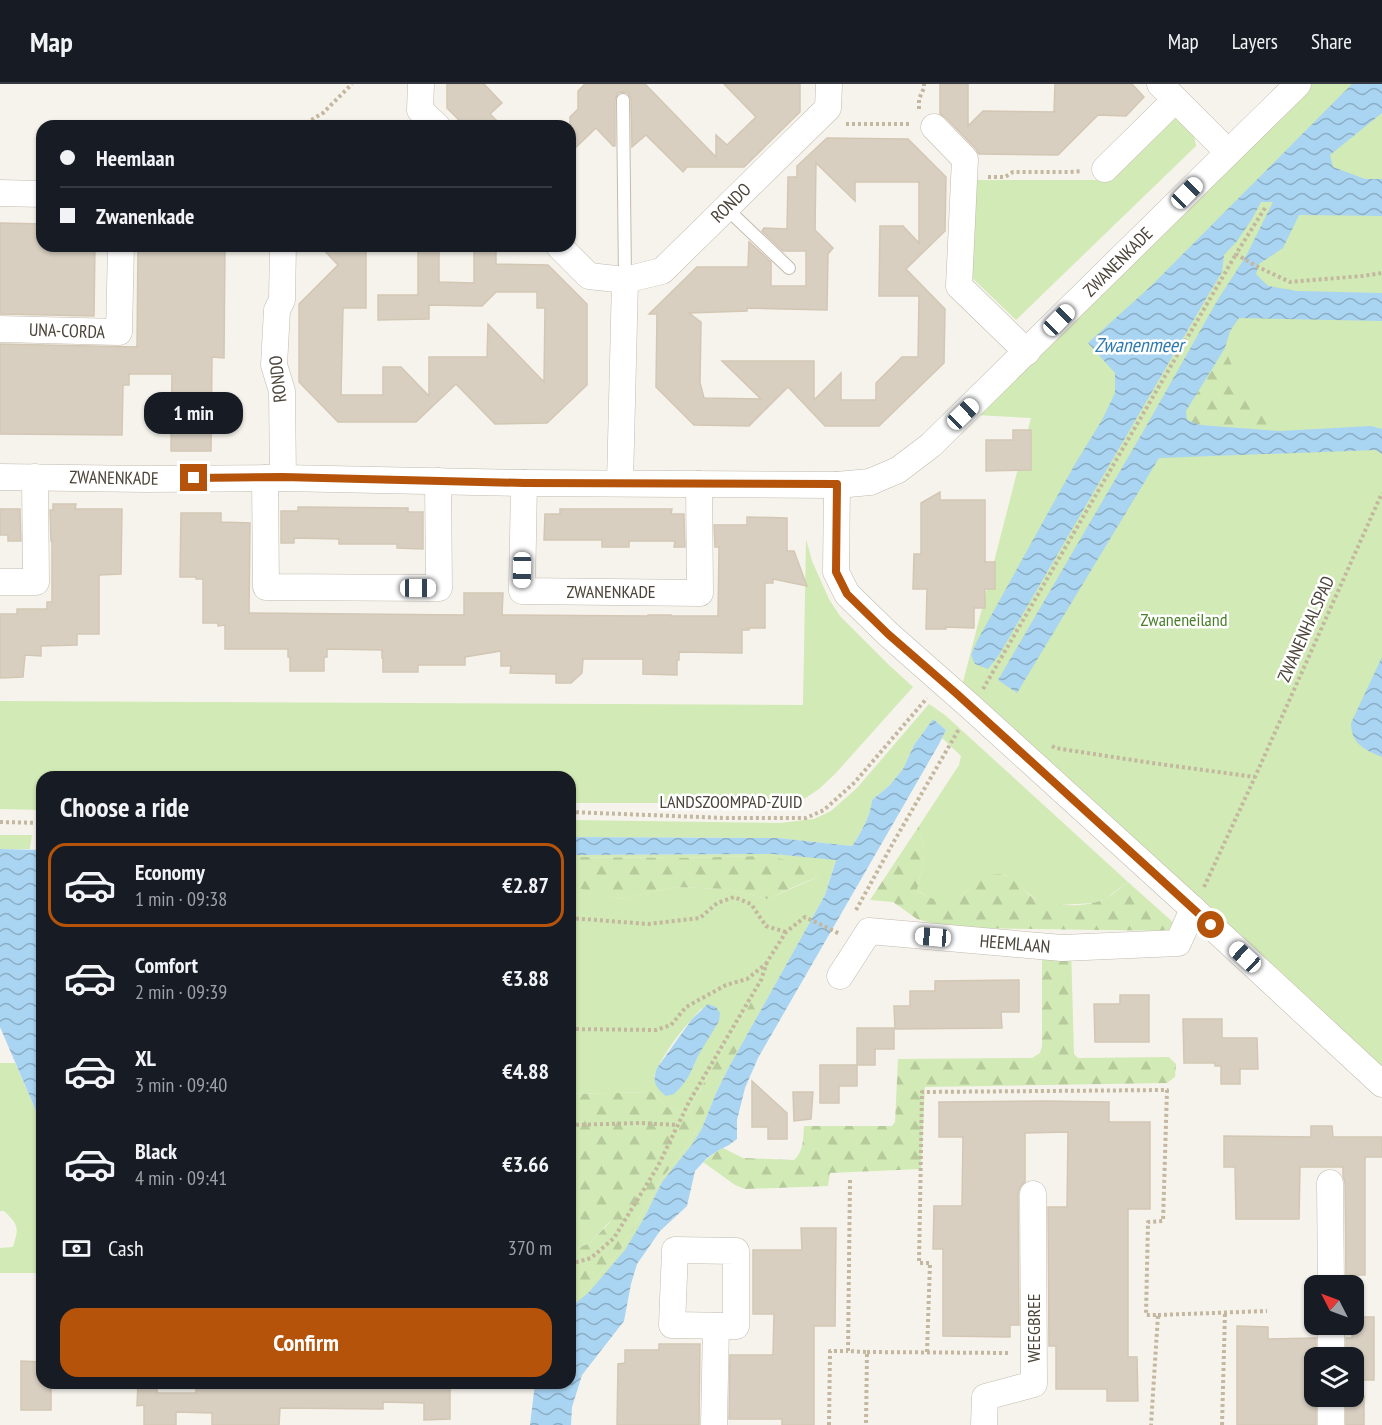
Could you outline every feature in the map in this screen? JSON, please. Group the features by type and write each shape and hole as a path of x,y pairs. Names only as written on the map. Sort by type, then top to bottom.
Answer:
{"street":[{"path":"421,84 420,110 430,120"},
{"name":"ZWANENKADE","path":"0,477 274,478 524,483 837,484 870,482 898,470 931,446 1298,84"},
{"path":"1105,169 1167,92 1228,152"},
{"name":"RONDO","path":"565,252 589,276 625,280 662,271 726,208 828,96"},
{"path":"924,122 965,159 959,286 1027,352"},
{"path":"0,193 36,194"},
{"name":"UNA-CORDA","path":"0,329 119,332 121,252"},
{"name":"RONDO","path":"274,478 282,391 274,365 277,310 282,300 283,252"},
{"path":"620,483 625,280"},
{"path":"0,582 36,582 35,477"},
{"path":"274,478 266,587 439,588 438,481"},
{"name":"ZWANENKADE","path":"524,483 522,591 664,593 700,593 699,484"},
{"path":"837,484 836,572 847,594 888,634 1194,909 1382,1084"},
{"name":"HEEMLAAN","path":"840,976 869,931 1062,948 1178,943 1194,909"},
{"path":"1330,1183 1331,1275"},
{"name":"WEEGBREE","path":"984,1425 985,1397 1034,1383 1033,1194"},
{"path":"714,1425 716,1326"},
{"path":"1330,1425 1331,1407"}],"lane":[{"path":"623,100 625,280"},
{"path":"726,208 789,268"}],"path":[{"path":"311,120 323,113 352,84"},
{"path":"828,96 840,124 924,122 919,99 924,84"},
{"path":"964,178 1005,177 1013,172 1070,172 1105,169"},
{"path":"854,915 893,843 1265,208"},
{"path":"1236,254 1290,282 1382,273"},
{"name":"ZWANENHALSPAD","path":"1194,909 1382,493"},
{"name":"LANDSZOOMPAD-ZUID","path":"576,812 726,818 806,818 824,810 855,782 942,681"},
{"path":"1055,748 1255,777"},
{"path":"0,822 36,823"},
{"path":"576,918 648,924 700,918 717,903 734,897 751,904 766,926 786,932"},
{"path":"576,1262 591,1258 614,1238 658,1166 689,1102 761,980 767,962 786,932 805,917 842,935"},
{"path":"576,1029 656,1030 671,1024 686,1007 726,985 747,979 767,962"},
{"path":"576,1125 640,1123 678,1125"},
{"path":"848,1351 850,1180"},
{"path":"1158,1315 1267,1311"},
{"path":"1222,1425 1225,1312"},
{"path":"829,1425 830,1351 1034,1353"},
{"path":"866,1425 867,1352"}],"green space":[{"name":"Zwaneneiland","path":"1308,84 1382,84 1382,1071 962,686 1031,418 976,415"},
{"path":"1178,115 1193,129 1196,146 1016,320 966,272 967,180 1112,180"},
{"path":"1225,348 1243,394 1280,431 1200,425 1187,421 1186,411"},
{"path":"806,539 812,561 829,599 840,616 913,687 835,774 819,789 798,803 576,803 576,771 36,771 36,810 0,809 0,701 803,705"},
{"path":"929,704 945,715 1128,882 1105,899 1094,903 1059,905 1044,903 1005,875 996,874 970,888 955,900 943,902 929,898 917,890 923,858 919,826 959,765 961,756 942,738 946,730 933,719 914,745 903,769 889,786 872,800 865,824 852,846 778,838 576,837 576,820 779,823 814,819 831,811 857,788"},
{"path":"919,826 923,858 917,890 924,895 937,900 954,899 981,880 1002,874 1038,900 1076,905 1102,900 1128,882 1175,924 1173,931 968,928 939,925 917,919 893,902 870,900"},
{"path":"0,835 32,835 30,849 0,849"},
{"path":"773,854 836,859 825,895 729,1067 702,1128 662,1182 625,1251 576,1304 576,1297 620,1251 660,1181 696,1131 753,999 685,1115 665,1106 657,1095 651,1092 576,1094 576,888 621,899 674,887 728,889 768,899 820,876 767,856 576,857 576,855","holes":["702,1008 699,1054 689,1076 674,1094 654,1076 675,1040"]},
{"path":"767,856 815,866 820,876 768,899 728,889 674,887 621,899 576,888 576,857"},
{"path":"1042,946 1071,947 1074,1054 1078,1058 1169,1057 1176,1064 1175,1077 1167,1083 925,1087 921,1169 830,1173 828,1186 745,1189 735,1185 703,1162 723,1148 743,1158 794,1160 801,1149 804,1126 892,1126 895,1122 898,1059 1032,1058 1040,1053 1042,1046"},
{"path":"753,999 764,1002 714,1092 696,1131 660,1181 620,1251 576,1298 576,1249 590,1243 610,1222 576,1219 576,1094 651,1092 657,1095 665,1106 685,1115"},
{"path":"0,1063 15,1063 36,1111 36,1273 0,1273 0,1248 13,1247 17,1231 13,1220 4,1211 0,1211"},
{"path":"576,1219 610,1221 590,1243 576,1249"}],"water":[{"name":"Zwanenmeer","path":"1352,84 1382,84 1382,113 1330,155 1333,167 1365,179 1382,179 1382,216 1299,215 1283,248 1259,264 1256,274 1268,286 1296,291 1382,293 1382,321 1239,318 1230,331 1225,348 1186,411 1187,420 1200,425 1280,431 1371,426 1382,429 1382,454 1376,450 1159,458 1017,693 998,680 1217,301 1246,256 1273,202 1261,202 1237,241 1224,255 1222,272 999,655 988,669 975,664 971,655 977,641 1115,393 1115,373 1088,343 1151,286"},
{"path":"1382,657 1382,757 1365,749 1356,741 1351,723"},
{"path":"933,719 946,730 758,1058 745,1088 737,1120 737,1139 707,1158 695,1171 687,1206 660,1231 637,1264 624,1321 582,1375 572,1407 571,1425 530,1425 534,1389 576,1389 576,1303 589,1292 625,1250 662,1182 702,1128 729,1067 825,895 836,860 773,854 576,855 576,837 778,838 852,846 865,824 872,800 889,786 903,769 914,745"},
{"path":"0,849 36,850 36,1111 0,1027"},
{"path":"708,1004 716,1007 720,1013 719,1021 689,1076 674,1094 666,1096 659,1090 656,1083 657,1068 692,1019"}],"building":[{"path":"447,84 484,84 502,103 490,114 496,120 459,120 447,108"},
{"path":"585,84 645,84 716,157 716,135 727,145 756,117 724,84 800,84 800,112 744,167 687,167 683,172 646,135 632,147 631,99 628,93 618,93 615,100 615,146 596,128 576,147 576,120 570,120 570,117 578,109 578,91"},
{"path":"940,84 968,84 968,126 983,111 1056,112 1054,111 1055,84 1132,84 1144,97 1126,116 1098,115 1058,155 979,154 940,114"},
{"path":"827,138 908,139 946,177 945,231 906,269 945,309 944,363 879,426 825,426 788,387 749,426 694,425 656,387 657,314 649,314 697,267 748,267 749,242 771,262 771,286 806,286 806,251 783,251 762,231 764,228 787,229 788,177 797,177 797,166","holes":["816,163 855,201 855,182 919,182 919,243 903,226 880,226 879,296 919,296 918,357 902,357 876,383 876,400 841,400 841,373 814,400 814,361 722,361 761,399 704,398 700,383 701,322 689,313 747,311 747,308 827,310 828,254 833,248 815,230"]},
{"path":"0,223 36,224 36,252 95,252 94,316 0,314"},
{"path":"138,252 225,252 224,358 212,357 211,451 171,451 172,374 129,374 129,385 123,385 122,435 0,434 0,344 137,347"},
{"path":"326,252 366,252 366,308 343,308 341,395 383,395 383,367 401,367 429,396 429,357 487,357 488,324 544,382 545,308 537,308 537,292 496,292 482,306 429,305 429,319 378,320 378,295 418,295 418,252 439,252 439,282 474,283 474,252 496,252 496,264 548,265 587,304 587,385 547,423 495,424 456,384 416,422 338,422 299,382 299,304 338,265"},
{"path":"1013,430 1031,430 1031,470 986,471 986,440 1013,440"},
{"path":"940,492 940,500 985,500 985,562 995,562 995,589 985,589 985,608 974,608 974,628 926,629 927,589 913,589 914,554 921,554 921,503"},
{"path":"53,504 76,504 75,509 122,509 121,574 99,575 99,634 77,634 77,645 41,646 41,656 25,655 23,677 0,678 0,614 17,614 17,609 47,609 47,602 52,602 50,510 53,510"},
{"path":"298,507 408,508 408,512 423,512 423,549 397,548 397,544 339,544 339,539 294,538 294,543 281,543 281,511 298,511"},
{"path":"0,509 20,509 21,541 8,541 8,535 0,535"},
{"path":"560,509 672,509 671,514 684,514 685,547 674,547 675,541 629,541 629,547 602,547 602,540 544,540 545,514 560,514"},
{"path":"181,513 221,513 221,522 250,523 249,613 464,615 464,593 503,593 502,615 718,616 719,547 715,547 714,525 747,525 747,517 787,518 787,551 794,551 807,586 773,579 773,583 765,583 765,628 742,630 742,653 679,652 677,675 643,674 643,659 583,659 582,673 571,683 556,683 556,674 510,673 511,666 501,666 501,651 465,657 465,665 418,665 418,672 383,672 382,650 327,649 327,657 324,657 324,671 290,671 288,649 225,649 225,625 203,623 203,579 180,577"},
{"path":"1019,980 1019,1012 1001,1012 1002,1028 895,1029 894,1006 910,1006 910,991 935,991 935,981"},
{"path":"1120,995 1149,995 1149,1042 1095,1042 1094,1004 1120,1004"},
{"path":"1183,1019 1222,1019 1222,1038 1257,1038 1258,1069 1240,1069 1240,1084 1221,1084 1221,1066 1215,1066 1215,1063 1184,1063"},
{"path":"857,1028 894,1028 894,1049 875,1049 875,1065 857,1065"},
{"path":"820,1065 857,1065 857,1086 839,1086 839,1103 820,1103"},
{"path":"752,1081 787,1113 787,1139 768,1139 768,1127 752,1127"},
{"path":"793,1092 813,1092 811,1119 794,1121"},
{"path":"939,1102 1109,1102 1109,1122 1150,1122 1150,1209 1128,1209 1128,1357 1137,1357 1138,1401 1107,1401 1107,1389 1056,1389 1056,1346 1049,1346 1048,1207 1067,1207 1068,1132 1025,1133 1025,1182 1018,1194 1019,1325 1010,1325 1010,1337 943,1336 943,1249 933,1249 934,1206 962,1206 963,1137 939,1137"},
{"path":"1311,1126 1332,1126 1333,1137 1382,1137 1382,1157 1365,1157 1365,1275 1346,1275 1343,1167 1300,1167 1299,1219 1236,1219 1235,1167 1224,1167 1224,1136 1311,1137"},
{"path":"801,1228 836,1228 835,1326 814,1326 814,1425 782,1425 782,1419 729,1419 730,1355 773,1354 774,1314 753,1314 753,1250 802,1250"},
{"path":"1364,1317 1374,1317 1374,1380 1364,1380 1364,1347 1346,1347 1346,1338 1352,1338 1352,1335 1364,1335"},
{"path":"1237,1326 1268,1327 1268,1339 1316,1338 1316,1347 1304,1347 1304,1407 1316,1407 1316,1425 1237,1425"},
{"path":"659,1344 700,1344 699,1425 617,1425 618,1364 625,1363 625,1350 659,1350"},
{"path":"21,1361 36,1362 36,1389 51,1389 51,1410 21,1410"},
{"path":"138,1389 157,1389 157,1393 196,1393 196,1389 450,1389 450,1419 424,1420 424,1403 383,1402 383,1409 280,1408 279,1425 212,1425 212,1413 176,1412 176,1425 144,1425 144,1405 137,1406"},
{"path":"1346,1407 1364,1407 1364,1425 1346,1425"}],"route":[{"path":"194,478 283,477 524,483 837,484 836,572 847,594 888,634 1211,925"}]}
